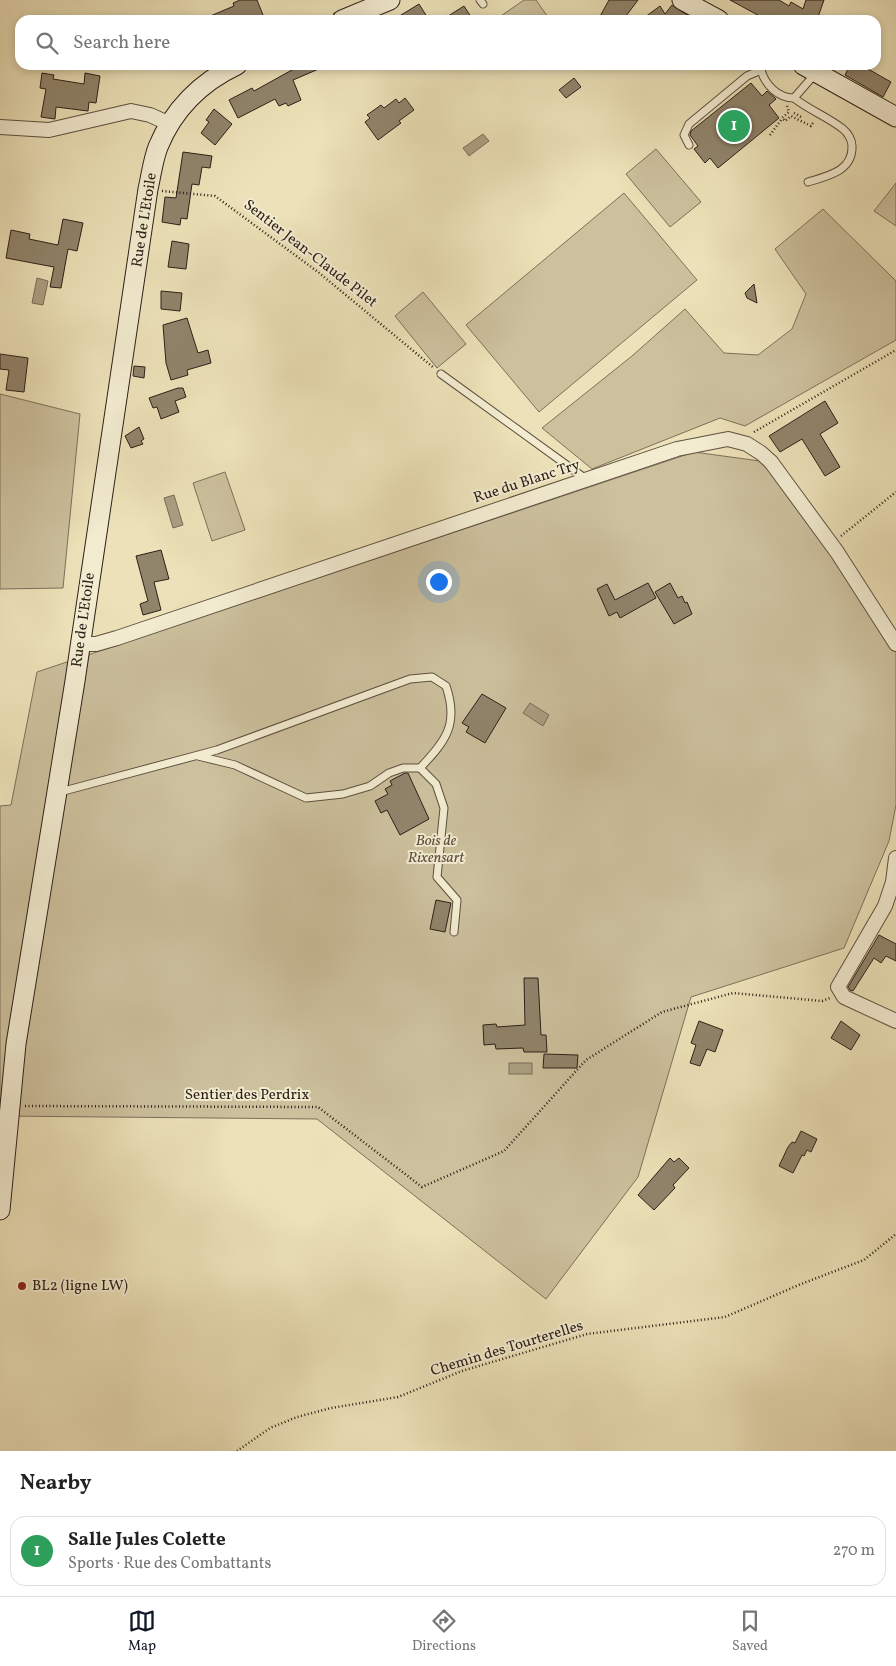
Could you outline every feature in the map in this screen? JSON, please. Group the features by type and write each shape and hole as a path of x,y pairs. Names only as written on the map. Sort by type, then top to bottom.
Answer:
{"street":[{"path":"354,15 390,0"},
{"path":"682,0 710,15"},
{"name":"Rue de L'Etoile","path":"0,1210 16,1044 80,644 148,189 157,149 170,124 184,104 204,85 229,70"},
{"path":"812,70 896,117"},
{"path":"0,127 49,130 132,111 150,115 170,124"},
{"name":"Rue du Blanc Try","path":"80,644 96,644 117,638 586,479 696,444 716,440 737,440 754,448 771,462 831,544 896,644"},
{"path":"896,858 893,882 885,906 838,987 841,994 896,1021"}],"lane":[{"path":"689,145 684,135 689,124 747,76 758,70"},
{"path":"763,70 764,80 785,98 794,98 845,130 852,142 852,154 846,166 828,176 808,182"},
{"path":"794,98 809,70"},
{"path":"441,374 586,479"},
{"path":"56,793 197,755 410,679 432,677 446,686 449,694 452,703 450,729 441,746 420,768"},
{"path":"197,755 235,766 306,798 343,794 370,786 389,773 404,768 420,768 436,784 444,808 436,877 457,900 454,932"}],"path":[{"path":"785,98 789,112 782,118 785,122 791,116 811,126 813,123 794,113"},
{"path":"770,135 781,120"},
{"name":"Sentier Jean-Claude Pilet","path":"148,189 215,196 318,272 441,374"},
{"path":"752,433 896,350"},
{"path":"831,544 896,492"},
{"name":"Sentier des Perdrix","path":"9,1106 318,1107 422,1187 504,1151 586,1060 662,1012 733,993 822,1001 841,994"},
{"name":"Chemin des Tourterelles","path":"237,1451 270,1428 297,1417 330,1408 398,1397 462,1371 587,1334 725,1317 801,1284 864,1260 896,1234"}],"green space":[{"path":"524,0 536,0 546,15 502,15"},
{"path":"656,149 701,202 670,227 626,174"},
{"path":"896,183 896,226 874,211"},
{"path":"624,193 697,280 539,412 466,325"},
{"path":"823,209 896,281 896,340 745,426 720,418 592,469 542,428 632,356 685,309 724,353 758,355 792,329 806,294 775,249"},
{"path":"423,292 466,344 437,368 395,316"},
{"path":"0,394 80,414 63,588 0,589"},
{"name":"Bois de Rixensart","path":"694,452 767,462 896,641 896,805 889,841 844,948 691,997 638,1177 546,1299 317,1119 1,1116 0,1120 0,806 11,805 37,672"},
{"path":"225,472 245,530 212,541 193,483"}],"shaded area":[{"path":"483,134 489,141 469,156 463,148"},
{"path":"37,278 48,281 43,305 32,303"},
{"path":"174,495 183,525 173,528 164,498"},
{"path":"530,703 549,715 543,726 523,713"},
{"path":"509,1063 532,1063 532,1074 509,1074"}],"building":[{"path":"240,0 257,0 263,15 213,15 234,6 233,3"},
{"path":"609,0 638,0 627,15 601,15"},
{"path":"730,0 779,0 789,6 791,2 803,9 806,0 824,0 819,15 758,15"},
{"path":"419,4 426,15 401,15"},
{"path":"672,5 687,15 648,15 660,6 665,14"},
{"path":"464,6 470,15 450,15"},
{"path":"292,70 316,70 293,80 301,100 288,106 286,103 279,106 275,99 238,118 229,100 252,88 254,91"},
{"path":"848,70 870,70 891,82 883,97 845,75"},
{"path":"42,73 54,75 53,79 84,84 85,73 100,76 96,103 89,102 88,111 56,107 55,119 41,117 46,89 40,88"},
{"path":"574,78 581,87 566,98 559,90"},
{"path":"751,83 762,96 767,91 776,99 769,105 779,118 718,168 710,158 705,163 694,149 698,146 690,135 691,131"},
{"path":"405,98 414,110 399,121 401,123 378,140 365,122 370,118 367,115 381,105 384,108 396,99 399,103"},
{"path":"214,109 232,124 215,145 201,133 209,122 206,120"},
{"path":"183,152 212,156 210,168 202,167 199,185 192,184 187,219 181,218 180,225 162,222 165,197 176,198"},
{"path":"63,219 83,223 77,251 68,249 61,288 50,287 54,267 6,258 11,230 30,234 29,239 58,245"},
{"path":"172,241 189,244 186,269 168,267"},
{"path":"754,284 757,303 747,298 745,293"},
{"path":"161,291 182,293 180,311 161,309"},
{"path":"187,318 198,353 208,350 211,363 187,370 188,375 171,380 166,363 163,325"},
{"path":"0,354 28,358 24,392 6,390 9,370 0,369"},
{"path":"134,366 145,367 144,378 133,376"},
{"path":"183,388 186,397 175,401 179,412 161,419 157,407 153,408 149,398"},
{"path":"825,401 838,423 820,434 840,467 825,476 802,439 780,452 769,436"},
{"path":"139,427 144,439 141,441 143,444 131,448 125,436"},
{"path":"161,550 169,579 154,582 161,610 143,615 140,604 148,601 136,556"},
{"path":"648,583 656,598 620,618 617,612 609,616 597,589 607,584 615,600"},
{"path":"670,583 678,598 682,596 685,603 687,602 692,614 674,624 655,592"},
{"path":"482,694 506,708 485,743 466,732 469,727 462,723"},
{"path":"408,773 429,819 400,835 387,810 381,813 375,801 388,794 385,789 392,785 390,781"},
{"path":"436,900 451,903 445,932 430,929"},
{"path":"879,935 896,944 896,961 886,956 881,963 874,958 853,991 850,990 848,987"},
{"path":"524,978 538,978 541,1035 546,1035 547,1052 524,1052 523,1048 496,1049 495,1044 484,1045 483,1025 496,1024 497,1027 525,1025"},
{"path":"699,1021 723,1030 715,1052 707,1049 700,1066 690,1063 696,1045 691,1043"},
{"path":"841,1021 860,1035 851,1050 831,1038"},
{"path":"544,1054 578,1055 577,1068 543,1068"},
{"path":"801,1131 817,1139 811,1152 807,1150 804,1156 802,1155 793,1173 779,1166 788,1147 792,1142 795,1143"},
{"path":"670,1158 674,1162 679,1158 689,1168 673,1185 675,1188 654,1210 638,1195"}],"place":[{"name":"Salle Jules Colette","path":"734,126"},
{"name":"BL2 (ligne LW)","path":"22,1286"}]}
